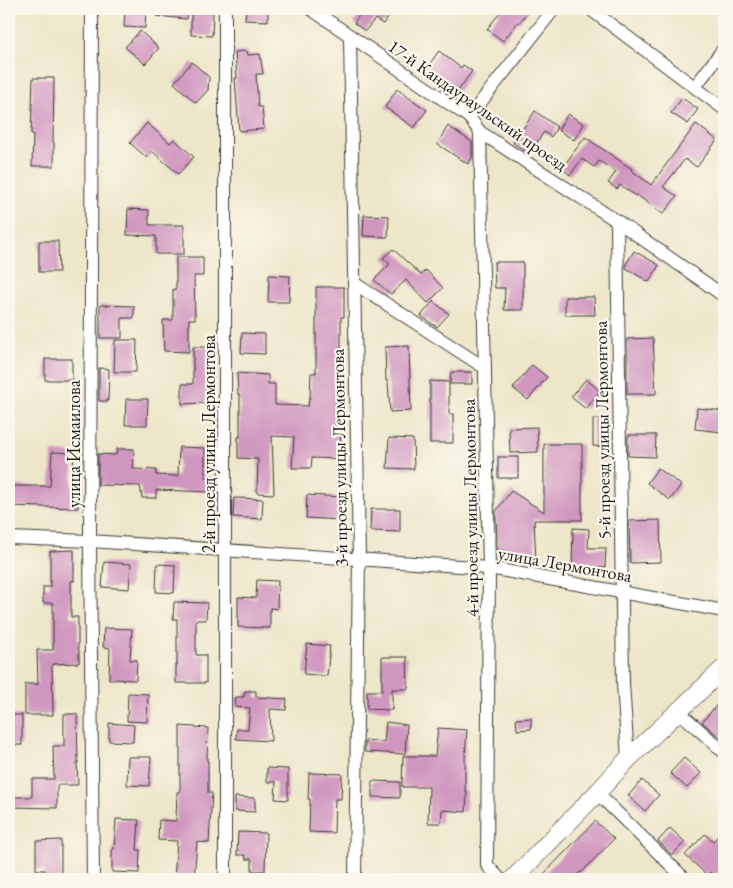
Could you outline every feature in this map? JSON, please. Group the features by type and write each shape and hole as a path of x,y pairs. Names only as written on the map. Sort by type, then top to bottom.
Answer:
{"street":[{"name":"улица Исмаилова","path":"92,9 90,541 93,879"},
{"name":"2-й проезд улицы Лермонтова","path":"225,879 226,9"},
{"name":"17-й Кандаураульский проезд","path":"310,9 469,117 480,132 617,221 724,296"},
{"path":"469,117 554,9"},
{"path":"597,11 724,109"},
{"name":"3-й проезд улицы Лермонтова","path":"350,37 359,559 355,879"},
{"path":"695,87 724,48"},
{"name":"4-й проезд улицы Лермонтова","path":"480,132 489,568 487,866 500,879"},
{"name":"5-й проезд улицы Лермонтова","path":"617,221 623,682 628,759"},
{"path":"354,283 485,368"},
{"name":"улица Лермонтова","path":"9,538 90,541 489,568 724,611"},
{"path":"513,879 628,759 724,668"},
{"path":"678,711 724,752"},
{"path":"597,793 685,879"}],"building":[{"path":"125,9 146,9 145,28 124,27"},
{"path":"156,9 188,9 187,19 156,16"},
{"path":"246,9 268,9 268,21 245,20"},
{"path":"359,9 386,9 392,13 383,24 375,19 365,31 354,23 362,11"},
{"path":"503,9 530,9 503,41 487,29"},
{"path":"191,11 213,12 212,36 191,35"},
{"path":"140,31 159,48 145,64 125,47"},
{"path":"247,51 248,55 260,54 263,74 256,74 258,107 262,107 264,129 239,131 235,52"},
{"path":"439,51 461,68 463,65 472,71 454,97 445,90 448,86 426,69"},
{"path":"192,62 209,77 208,90 196,103 174,83"},
{"path":"33,78 54,78 54,166 32,166"},
{"path":"397,89 427,110 414,128 385,107"},
{"path":"682,98 698,109 688,124 671,113"},
{"path":"535,111 557,127 551,137 544,132 529,154 513,143"},
{"path":"568,114 584,124 574,140 558,130"},
{"path":"147,123 170,143 174,139 194,157 178,174 152,151 147,158 130,143"},
{"path":"696,124 717,140 697,167 685,159 663,187 677,196 663,214 620,185 617,189 608,183 616,172 599,161 594,167 582,159 570,175 562,168 585,137 632,169 651,185"},
{"path":"448,126 472,142 472,158 468,164 437,144"},
{"path":"128,209 149,210 149,225 184,225 184,254 156,254 156,236 127,235"},
{"path":"364,215 389,216 388,237 363,236"},
{"path":"39,241 58,241 59,272 39,272"},
{"path":"393,249 421,275 426,270 443,288 428,303 406,280 391,294 374,280 390,264 383,258"},
{"path":"634,251 659,265 649,282 626,268 626,264"},
{"path":"176,257 203,257 203,276 194,276 195,319 189,319 189,352 164,351 163,320 173,320 173,289 176,289"},
{"path":"494,262 523,262 523,310 504,310 505,288 495,288"},
{"path":"269,275 290,276 289,302 268,302"},
{"path":"316,287 344,287 344,317 341,317 341,355 338,355 336,411 341,411 340,459 312,458 311,468 292,468 294,437 272,436 274,494 257,493 258,459 238,458 240,395 238,395 237,373 268,375 268,384 275,384 275,405 308,406 311,373 316,373"},
{"path":"565,297 594,297 595,315 565,315"},
{"path":"433,301 449,314 437,327 421,316"},
{"path":"100,305 134,306 134,318 122,318 122,338 100,338"},
{"path":"242,333 265,334 265,354 241,353"},
{"path":"653,338 656,394 627,394 627,339"},
{"path":"115,340 137,340 136,372 114,372"},
{"path":"409,346 411,411 390,412 388,381 386,381 385,347"},
{"path":"193,347 214,347 214,377 206,377 206,403 182,404 182,384 193,384"},
{"path":"45,359 72,359 72,380 45,380"},
{"path":"532,365 547,377 528,400 513,388"},
{"path":"99,368 109,369 108,401 99,401"},
{"path":"451,372 472,372 472,384 450,384"},
{"path":"586,379 600,391 586,409 571,397"},
{"path":"430,381 449,382 449,414 453,414 453,443 430,443"},
{"path":"126,399 148,399 147,425 125,425"},
{"path":"697,408 724,411 722,432 695,429"},
{"path":"593,419 605,419 605,447 593,446"},
{"path":"537,427 538,452 510,453 509,428"},
{"path":"628,435 656,435 655,457 628,456"},
{"path":"389,438 413,439 414,469 387,468"},
{"path":"544,444 582,444 582,520 534,520 536,562 497,549 496,511 511,491 544,512"},
{"path":"179,447 205,448 205,477 212,477 212,492 156,490 156,498 142,498 140,486 98,485 98,454 116,455 117,449 134,449 133,469 156,470 156,475 178,476"},
{"path":"52,452 74,453 72,487 79,487 78,508 9,506 9,496 13,496 14,486 50,486"},
{"path":"498,457 518,457 518,478 498,478"},
{"path":"658,468 681,485 670,500 647,483"},
{"path":"307,495 342,497 341,520 306,518"},
{"path":"234,498 263,499 262,519 233,517"},
{"path":"371,509 400,509 400,532 370,531"},
{"path":"660,520 661,562 630,563 629,521"},
{"path":"573,528 589,529 588,548 606,548 605,568 572,567"},
{"path":"74,550 74,581 71,581 71,617 78,617 79,663 52,664 53,715 25,715 25,684 38,684 37,650 53,650 53,603 43,603 43,587 50,587 50,551"},
{"path":"104,562 131,564 129,589 102,587"},
{"path":"157,564 175,565 174,593 156,592"},
{"path":"257,580 278,581 277,609 270,608 270,628 238,627 238,597 256,598"},
{"path":"174,602 207,603 206,620 196,620 196,655 206,655 206,683 176,683 177,619 173,619"},
{"path":"104,628 132,629 130,660 137,660 136,680 109,679 110,648 103,647"},
{"path":"307,644 330,646 327,676 304,674"},
{"path":"382,657 407,657 408,689 392,689 392,710 367,709 367,691 382,691"},
{"path":"245,691 256,691 256,697 287,699 286,710 270,709 271,741 236,739 237,729 248,729 250,708 235,707 236,697 244,697"},
{"path":"128,693 148,694 147,722 127,721"},
{"path":"724,697 724,741 702,722"},
{"path":"64,714 77,714 78,785 57,785 57,808 9,807 9,797 32,797 32,779 54,779 53,746 64,746"},
{"path":"9,715 22,715 22,745 9,745"},
{"path":"531,718 531,729 517,730 516,719"},
{"path":"386,722 407,725 405,754 365,752 365,740 384,742"},
{"path":"109,723 134,725 133,742 109,741"},
{"path":"180,726 208,728 208,793 212,793 209,843 197,842 194,879 174,879 177,841 158,840 159,820 176,821 177,792 180,792"},
{"path":"438,728 467,730 465,757 466,812 442,810 441,823 428,823 429,787 402,787 403,756 435,756"},
{"path":"128,757 151,757 149,786 127,785"},
{"path":"684,758 701,773 687,788 670,773"},
{"path":"267,768 288,769 288,800 275,799 276,782 267,782"},
{"path":"309,773 342,774 341,799 335,799 334,833 309,832"},
{"path":"642,780 659,795 645,811 628,796"},
{"path":"372,781 400,782 400,798 372,797"},
{"path":"235,797 255,798 255,812 235,811"},
{"path":"116,819 139,820 137,850 140,850 139,873 112,872 112,849 114,849"},
{"path":"595,821 614,839 573,879 539,879"},
{"path":"670,828 685,842 672,855 658,841"},
{"path":"724,830 724,879 717,879 710,872 707,875 685,855 705,834 713,841"},
{"path":"238,832 266,833 265,871 252,871 252,859 246,859 245,855 237,855"},
{"path":"61,840 61,879 44,879 45,870 36,870 36,841"}]}
